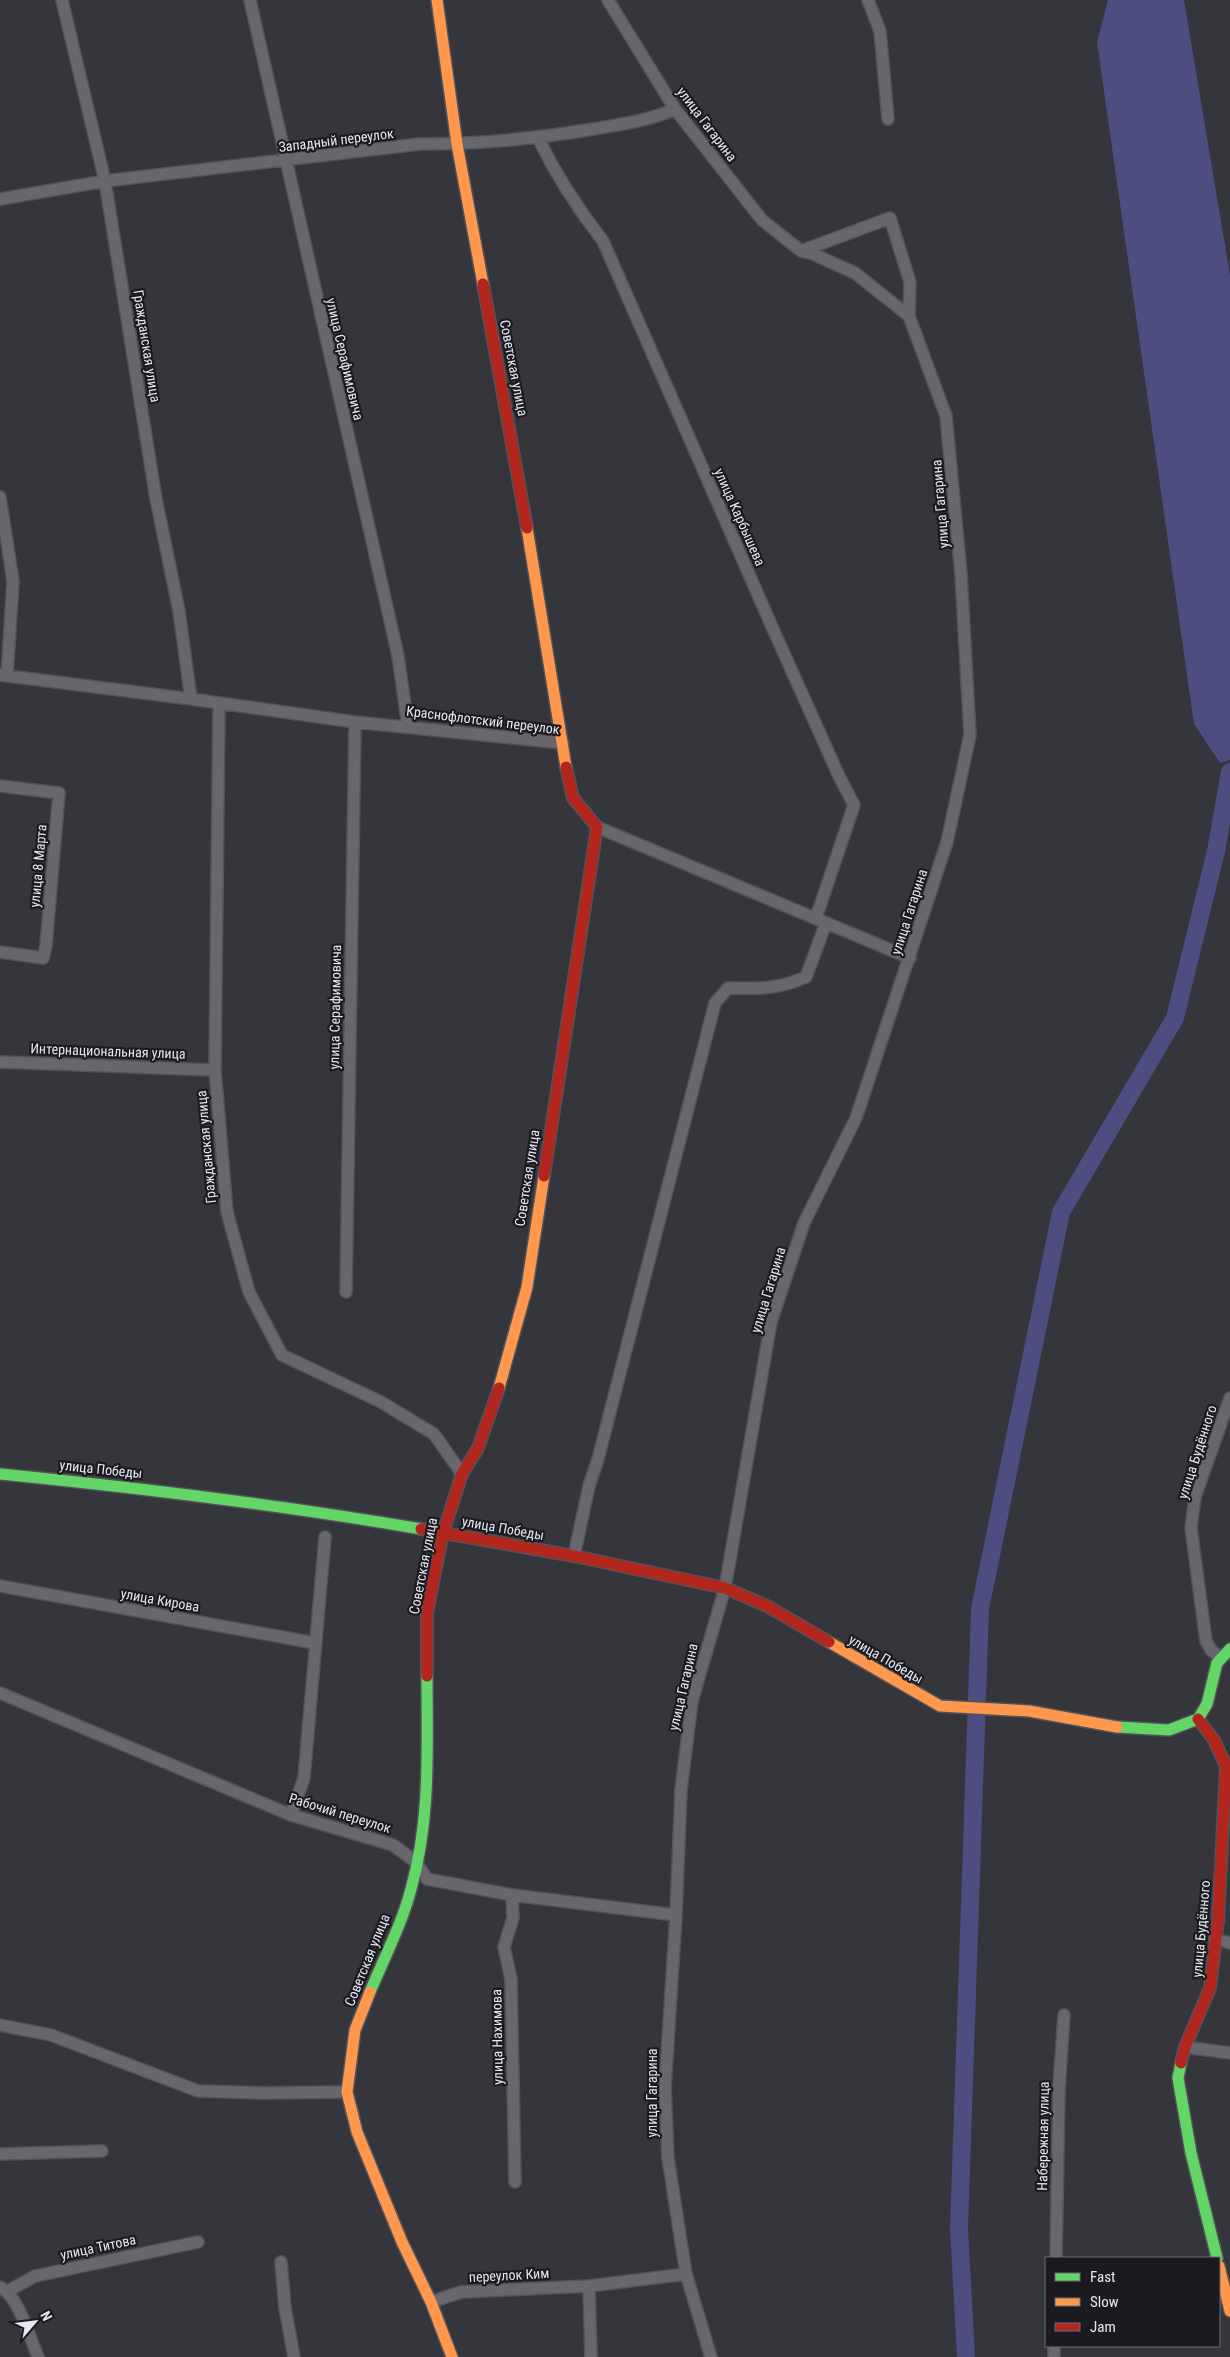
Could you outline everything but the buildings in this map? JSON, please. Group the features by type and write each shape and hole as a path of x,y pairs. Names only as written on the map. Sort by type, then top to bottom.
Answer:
{"street":[{"name":"Гражданская улица","path":"62,0 105,181 156,499 179,611 191,698"},
{"name":"улица Серафимовича","path":"250,0 285,162 398,656 408,726"},
{"name":"Советская улица","path":"436,0 457,144 514,447 564,742"},
{"name":"улица Гагарина","path":"608,0 675,109 762,220 801,252 813,254 855,273 909,316"},
{"path":"868,0 880,32 888,119"},
{"name":"Западный переулок","path":"0,199 105,181 285,162 420,144 457,144 538,138 651,119 675,109"},
{"name":"улица Карбышева","path":"538,138 555,172 580,211 603,241 772,629 854,805 806,978 786,986 749,989 728,988 715,1003 601,1450 589,1486 574,1556"},
{"name":"улица Гагарина","path":"711,2357 686,2274 668,2158 665,2088 685,1744 692,1701 725,1588 771,1322 804,1223 856,1118 947,842 970,736 961,574 946,416 909,316 910,282 890,218 801,252"},
{"path":"0,497 13,581 4,676"},
{"name":"Краснофлотский переулок","path":"4,676 191,698 219,704 354,722 564,742 568,783 573,802 597,827 910,958"},
{"name":"Гражданская улица","path":"219,704 215,1070 226,1212 248,1292 282,1355 381,1402 434,1434 462,1474"},
{"name":"улица Серафимовича","path":"346,1292 354,722"},
{"name":"улица 8 Марта","path":"0,786 59,793 46,946 43,958 0,952"},
{"name":"Советская улица","path":"452,2357 431,2302 402,2242 357,2132 347,2092 355,2030 411,1890 427,1804 427,1613 443,1532 462,1474 478,1448 506,1370 526,1287 597,827"},
{"name":"Интернациональная улица","path":"0,1062 215,1070"},
{"name":"улица Будённого","path":"1221,1658 1211,1650 1206,1641 1191,1528 1195,1497 1230,1398"},
{"name":"улица Победы","path":"0,1474 136,1488 443,1532 574,1556 725,1588 768,1606 940,1706 1029,1710 1122,1728 1170,1730 1198,1720"},
{"path":"291,1815 304,1778 325,1537"},
{"name":"улица Кирова","path":"0,1586 315,1643"},
{"path":"1198,1720 1207,1704 1217,1663 1230,1649"},
{"name":"Рабочий переулок","path":"0,1693 291,1815 393,1845 416,1862 427,1879 512,1894 676,1915"},
{"name":"улица Будённого","path":"1198,1720 1214,1740 1226,1766 1218,1921 1210,1988 1185,2048 1178,2078 1191,2153 1217,2257"},
{"name":"улица Нахимова","path":"512,1894 513,1918 504,1947 511,1979 515,2182"},
{"path":"1215,1939 1230,1943"},
{"name":"Набережная улица","path":"1056,2257 1059,2088 1064,2015"},
{"path":"0,2025 50,2035 198,2091 263,2093 347,2092"},
{"path":"1185,2048 1230,2053"},
{"path":"0,2154 102,2151"},
{"name":"улица Титова","path":"38,2357 4,2289 36,2276 198,2242"},
{"path":"281,2262 285,2308 294,2357"},
{"path":"1220,2270 1230,2311"},
{"name":"переулок Ким","path":"431,2302 461,2292 589,2286 686,2274"},
{"path":"589,2286 591,2357"}],"shaded area":[{"path":"1108,0 1184,0 1230,275 1230,760 1220,763 1194,724 1097,42"}],"waterway":[{"path":"966,2357 959,2228 980,1609 1061,1212 1175,1018 1216,851 1230,772"}],"traffic: fast":[{"path":"0,1474 211,1498 421,1529"},
{"path":"1117,1727 1169,1730 1198,1719 1207,1704 1217,1663 1230,1649"},
{"path":"370,1992 403,1915 411,1889 422,1836 427,1756 427,1676"},
{"path":"1181,2063 1178,2078 1191,2153 1217,2257"}],"traffic: slow":[{"path":"437,0 457,144 483,284"},
{"path":"527,528 566,767"},
{"path":"499,1388 527,1287 544,1176"},
{"path":"829,1642 940,1706 1029,1711 1117,1727"},
{"path":"370,1992 355,2030 347,2092 357,2132 402,2242 431,2302 452,2357"},
{"path":"1220,2270 1230,2311"}],"traffic: jam":[{"path":"483,284 527,528"},
{"path":"544,1176 597,827 573,798 566,767"},
{"path":"427,1676 427,1613 443,1533 462,1474 478,1448 499,1388"},
{"path":"421,1529 574,1556 725,1588 767,1606 829,1642"},
{"path":"1181,2063 1185,2047 1210,1988 1218,1921 1226,1766 1214,1740 1198,1719"}]}
